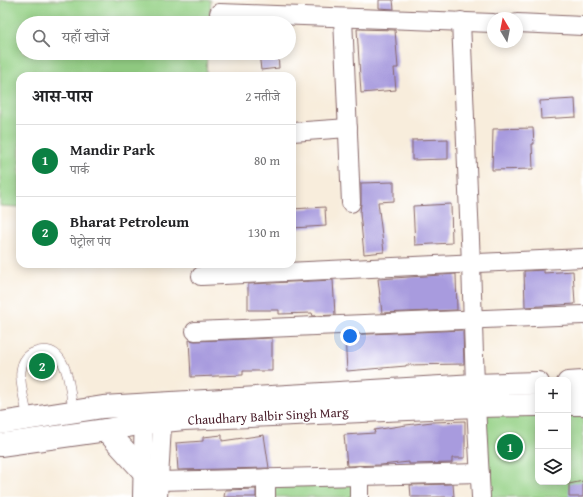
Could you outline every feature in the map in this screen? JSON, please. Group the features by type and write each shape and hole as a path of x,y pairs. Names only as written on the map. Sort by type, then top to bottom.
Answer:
{"street":[{"path":"219,13 293,16"},
{"path":"296,16 487,23"},
{"path":"343,18 351,203"},
{"path":"461,21 475,396 481,497"},
{"path":"523,23 583,26"},
{"path":"296,132 348,128"},
{"path":"201,276 260,269 471,264 583,258"},
{"path":"195,330 583,315"},
{"path":"571,382 583,382"},
{"name":"Chaudhary Balbir Singh Marg","path":"0,423 103,407 153,413 475,396 535,385"},
{"name":"Chaudhary Balbir Singh Marg","path":"475,396 535,405"},
{"path":"571,404 583,404"},
{"path":"142,497 153,483 153,413"},
{"name":"Chaudhary Balbir Singh Marg","path":"0,445 106,430 153,413"},
{"path":"106,430 153,483"},
{"path":"153,483 480,472"},
{"path":"359,476 359,497"},
{"path":"266,478 266,497"}],"lane":[{"path":"28,419 20,372 24,361 29,355 36,352 45,351 52,353 59,357 64,363 68,376 73,412"}],"green space":[{"path":"0,0 211,0 210,16 16,16 16,60 207,60 206,72 16,72 16,207 0,206"},
{"path":"571,409 583,409 583,497 487,497 480,412 535,410 535,485 571,485"},
{"path":"359,475 359,497 271,497 272,484"}],"building":[{"path":"379,0 393,0 394,9 379,8"},
{"path":"357,29 395,30 398,68 394,68 396,90 361,93"},
{"path":"260,60 278,60 279,68 261,70"},
{"path":"575,99 576,117 541,119 540,101"},
{"path":"533,128 533,169 492,170 493,129"},
{"path":"448,139 448,159 412,160 412,140"},
{"path":"394,182 394,201 378,202 384,252 364,254 360,213 361,183"},
{"path":"451,204 452,243 415,245 413,206"},
{"path":"325,207 326,226 296,228 296,209"},
{"path":"544,270 544,273 573,271 575,304 525,307 524,271"},
{"path":"456,274 457,310 382,313 378,279"},
{"path":"333,280 335,315 313,316 312,313 279,314 279,310 248,310 248,284"},
{"path":"463,330 464,364 406,365 347,371 345,335"},
{"path":"272,338 272,371 243,371 243,375 191,377 189,340"},
{"path":"465,421 465,458 452,458 452,463 409,464 409,462 347,466 344,435 375,433 374,430 406,425 432,422"},
{"path":"222,435 222,441 264,435 269,468 178,470 176,443 203,441 203,437"},
{"path":"583,481 583,497 569,497 569,485"},
{"path":"453,484 454,497 411,497 410,485"},
{"path":"256,489 256,497 224,497 225,490"}],"place":[{"name":"Bharat Petroleum","path":"42,366"},
{"name":"Mandir Park","path":"510,447"}]}
